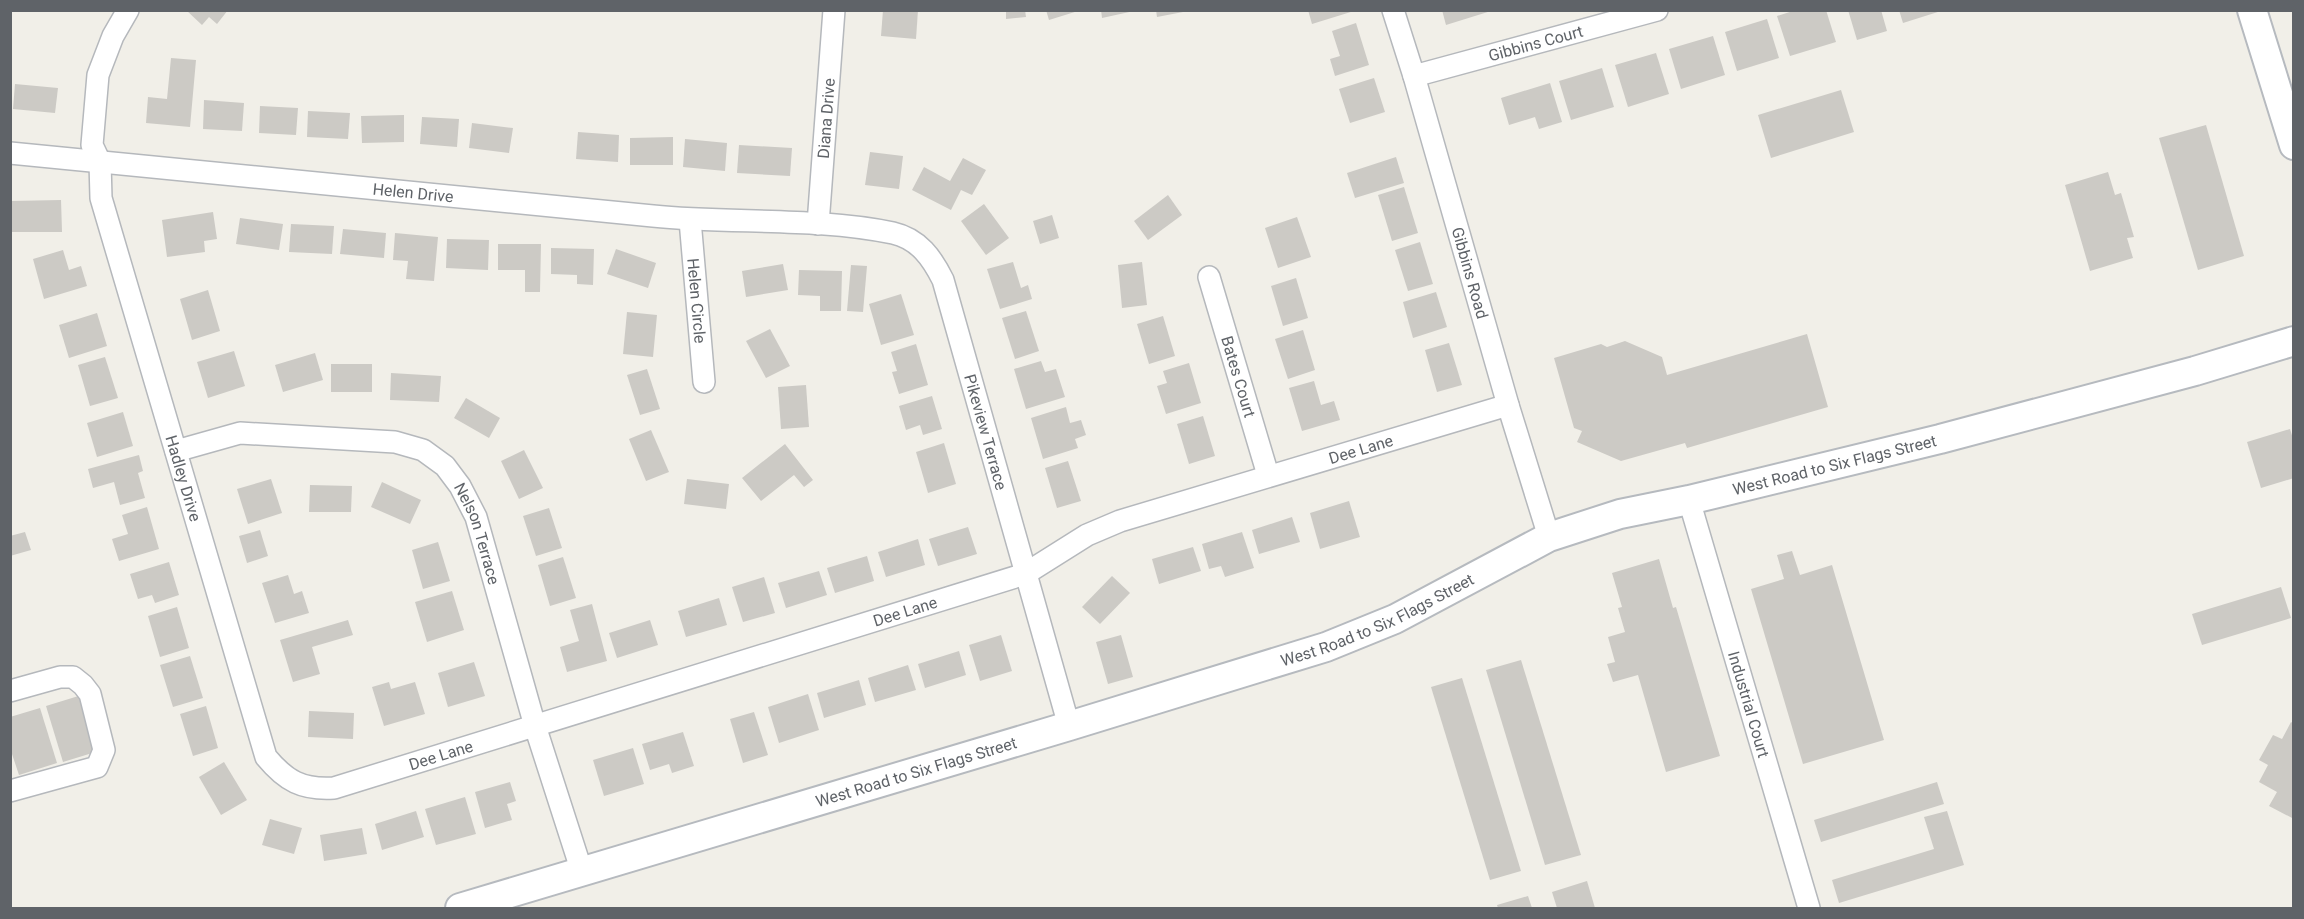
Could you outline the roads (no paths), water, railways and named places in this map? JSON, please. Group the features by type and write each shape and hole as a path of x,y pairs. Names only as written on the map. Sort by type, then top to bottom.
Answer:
{"street":[{"name":"Hadley Drive","path":"128,10 113,36 98,75 92,145 100,162 101,198 267,757 277,770 295,783"},
{"name":"Diana Drive","path":"818,224 834,10"},
{"name":"Gibbins Road","path":"1393,10 1508,405 1549,537"},
{"name":"Gibbins Court","path":"1414,76 1657,10"},
{"path":"2252,10 2294,145"},
{"name":"Helen Drive","path":"10,153 690,220 818,224"},
{"name":"Helen Circle","path":"690,220 704,382"},
{"name":"Pikeview Terrace","path":"818,224 894,233 915,242 931,257 943,280 1069,726"},
{"name":"Bates Court","path":"1209,277 1268,476"},
{"name":"West Road to Six Flags Street","path":"460,909 1326,647 1395,619 1549,537 1620,514 1689,500 1940,440 2294,341"},
{"name":"Dee Lane","path":"295,783 315,789 334,788 1025,574 1087,535 1120,521 1508,405"},
{"name":"Nelson Terrace","path":"176,451 240,434 252,434 395,442 423,450 445,466 460,486 476,517 535,726 582,872"},
{"name":"Industrial Court","path":"1689,500 1809,909"},
{"path":"10,691 60,677 73,677 83,684 90,694 104,750 97,767 10,791"}]}
